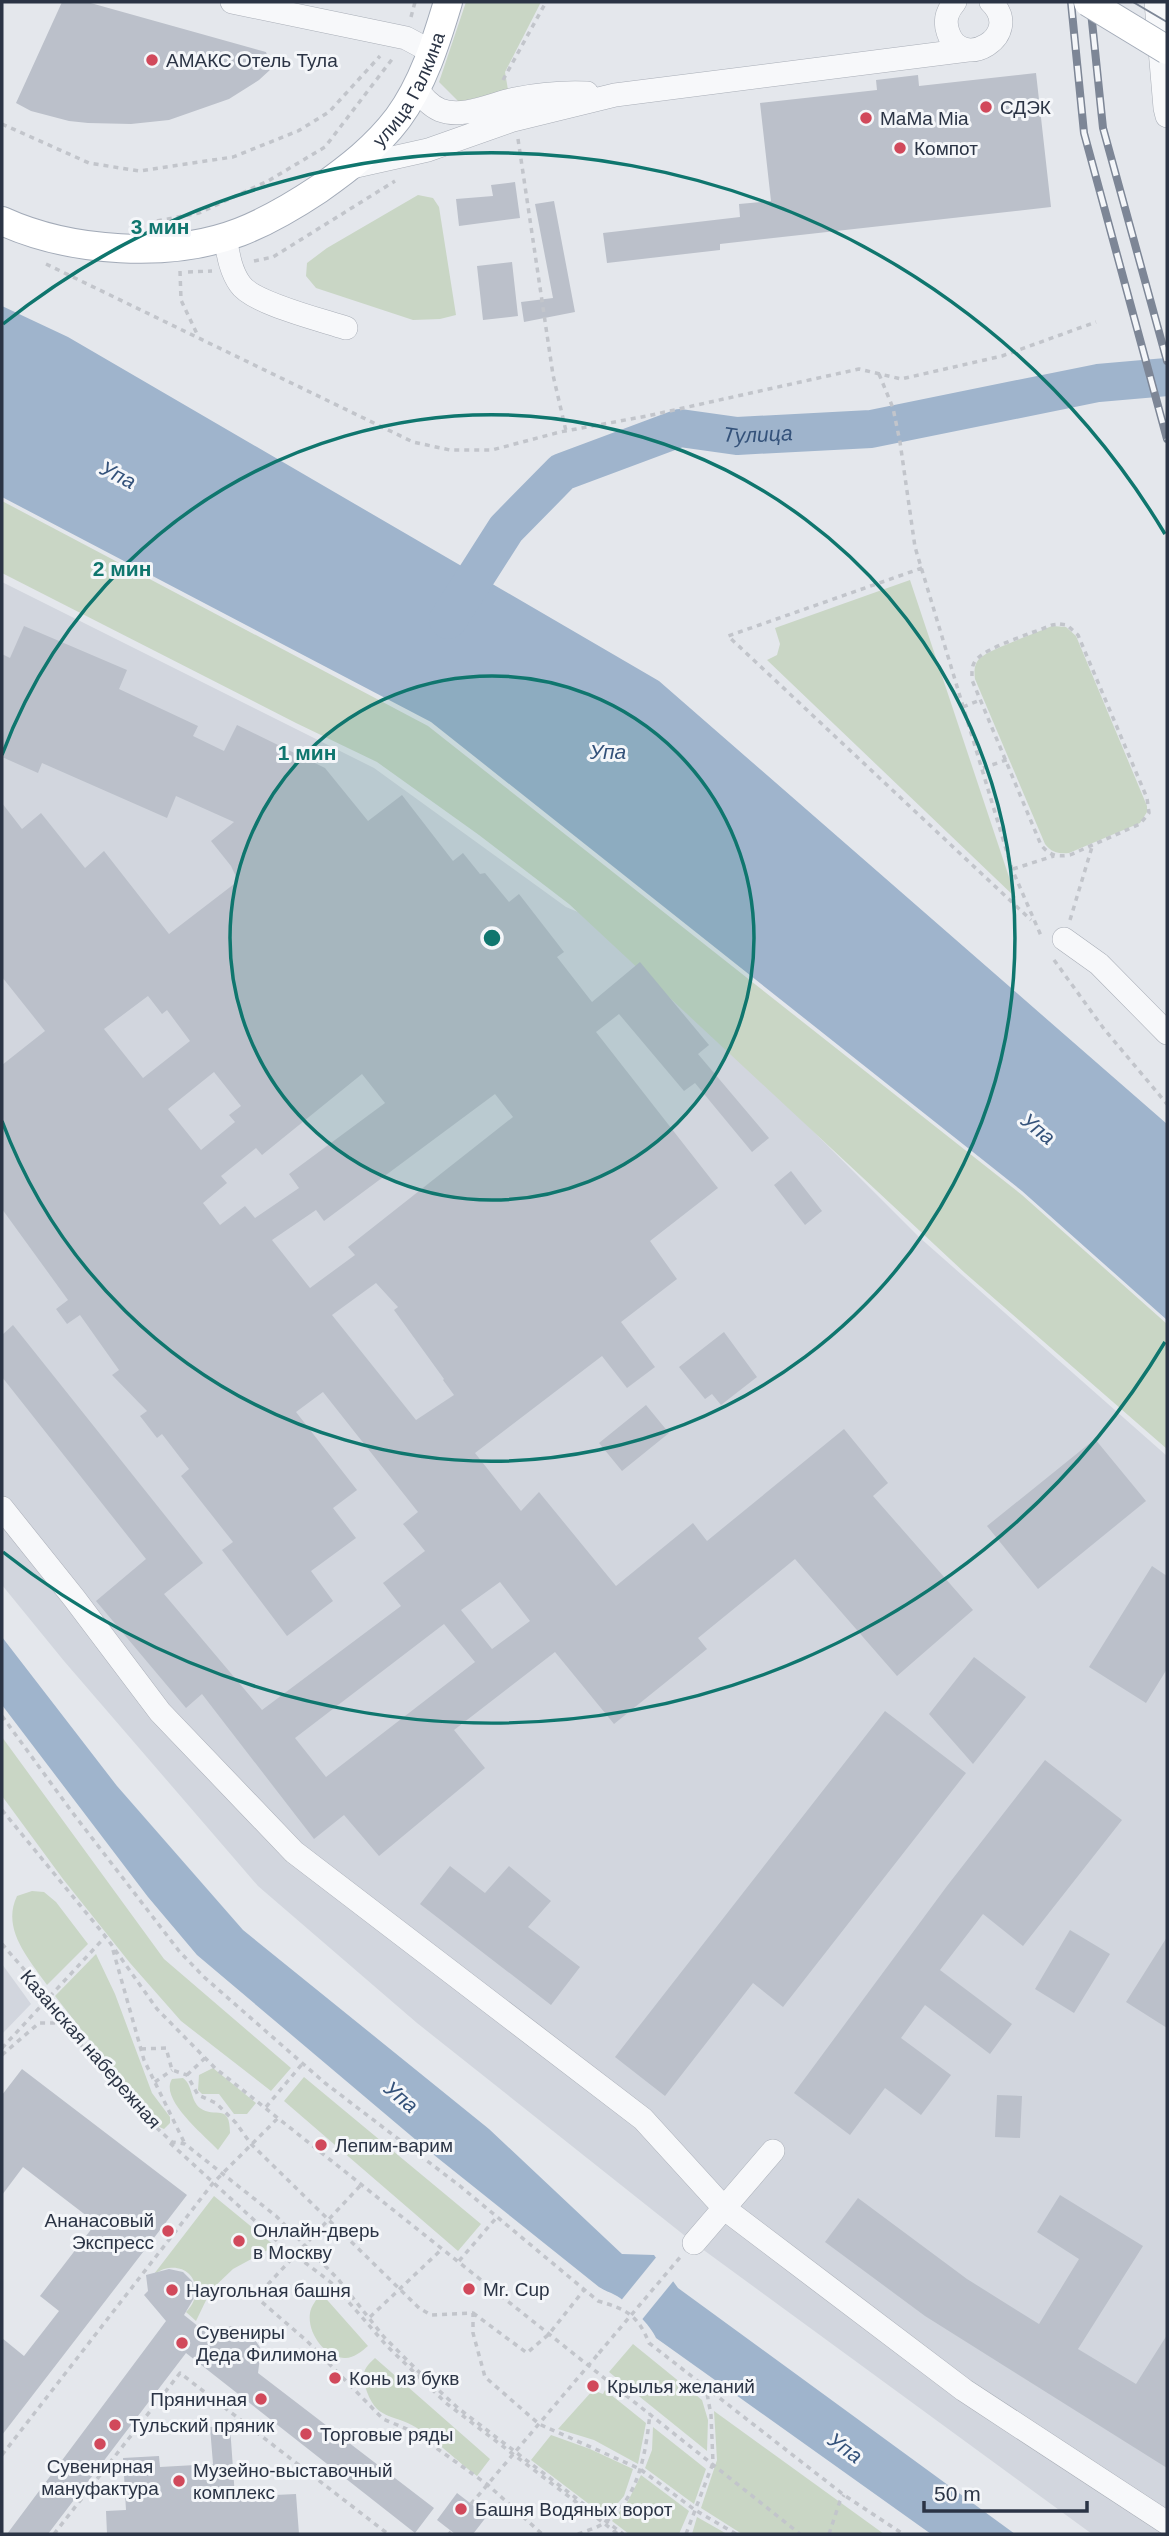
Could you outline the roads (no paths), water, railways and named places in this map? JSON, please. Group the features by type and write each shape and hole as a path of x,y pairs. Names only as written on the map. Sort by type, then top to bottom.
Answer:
{"main road":[{"name":"улица Галкина","path":"2,221 45,237 128,249 188,245 241,232 297,204 352,167 377,143 399,117 416,88 432,52 448,2"},
{"path":"1088,2 1167,50"}],"street":[{"path":"232,2 406,38 432,52"},
{"path":"955,2 947,14 945,24 949,37 968,50"},
{"path":"352,167 428,150 501,114 563,92 615,95 986,47 999,33 1000,16 990,2"},
{"path":"1156,2 1167,116"},
{"path":"416,88 427,103 442,111 501,114"},
{"path":"225,237 231,267 241,286 261,300 346,328"},
{"path":"1057,947 1099,964 1167,1033"},
{"path":"2,1508 160,1712 294,1853 643,2119 725,2209 964,2390 1167,2523"},
{"path":"688,2249 773,2151"}],"water":[{"name":"Упа","path":"2,306 68,337 659,681 1167,1124 1167,1320 1022,1191 431,722 2,497"},
{"name":"Упа","path":"2,1637 117,1786 243,1930 489,2129 622,2254 654,2255 678,2288 1015,2534 931,2534 656,2338 626,2303 599,2287 429,2151 197,1955 148,1897 2,1705"}],"waterway":[{"name":"Тулица","path":"448,620 506,529 562,472 680,428 737,436 871,429 1098,383 1167,377"}],"tram line":[{"path":"1113,2 1167,35"},
{"path":"1133,2 1167,22"}],"railway":[{"path":"1071,2 1084,133 1167,439"},
{"path":"1090,2 1103,128 1167,361"}],"place":[{"name":"АМАКС Отель Тула","path":"152,60"},
{"name":"СДЭК","path":"986,107"},
{"name":"MaMa Mia","path":"866,118"},
{"name":"Компот","path":"900,148"},
{"name":"Лепим-варим","path":"321,2145"},
{"name":"Ананасовый Экспресс","path":"168,2231"},
{"name":"Онлайн-дверь в Москву","path":"239,2241"},
{"name":"Mr. Cup","path":"469,2289"},
{"name":"Наугольная башня","path":"172,2290"},
{"name":"Сувениры Деда Филимона","path":"182,2343"},
{"name":"Конь из букв","path":"335,2378"},
{"name":"Крылья желаний","path":"593,2386"},
{"name":"Пряничная","path":"261,2399"},
{"name":"Тульский пряник","path":"115,2425"},
{"name":"Торговые ряды","path":"306,2434"},
{"name":"Сувенирная мануфактура","path":"100,2444"},
{"name":"Музейно-выставочный комплекс","path":"179,2481"},
{"name":"Башня Водяных ворот","path":"461,2509"}]}
